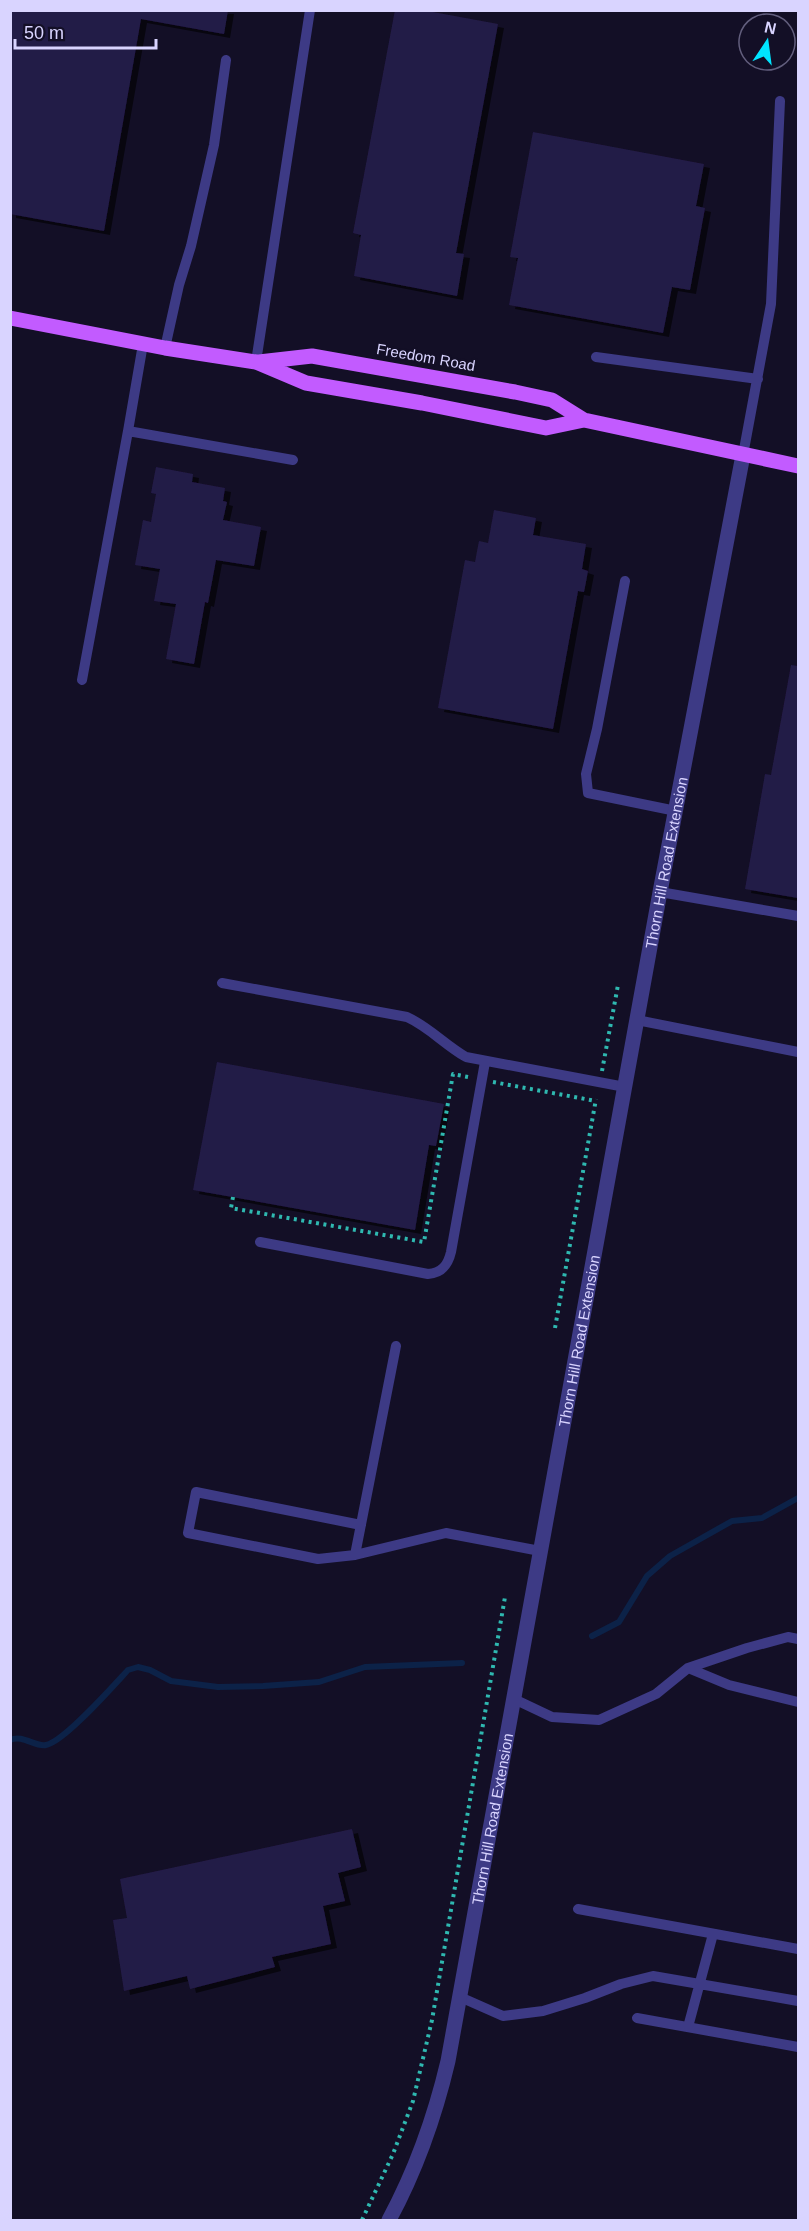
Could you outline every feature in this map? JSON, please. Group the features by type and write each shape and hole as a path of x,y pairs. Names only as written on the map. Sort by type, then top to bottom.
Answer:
{"main road":[{"name":"Freedom Road","path":"10,318 165,348 256,362 306,383 546,428 584,420"},
{"name":"Freedom Road","path":"256,362 312,356 378,366 552,400 584,420 798,466"}],"street":[{"name":"Thorn Hill Road Extension","path":"390,2220 408,2181 440,2094 460,1997 660,892 743,455"}],"lane":[{"path":"256,362 310,10"},
{"path":"165,348 214,145 226,60"},
{"path":"743,455 771,304 780,101"},
{"path":"82,680 143,344"},
{"path":"596,357 758,379"},
{"path":"128,431 293,460"},
{"path":"625,581 597,729 586,774 588,793 676,811"},
{"path":"660,892 798,916"},
{"path":"222,983 407,1017 419,1023 459,1053 485,1062 625,1088"},
{"path":"637,1020 798,1052"},
{"path":"260,1242 428,1274 436,1273 444,1268 451,1252 485,1062"},
{"path":"355,1555 396,1346"},
{"path":"361,1525 196,1492 188,1533 318,1559 355,1555 446,1533 540,1551"},
{"path":"514,1699 552,1717 599,1720 656,1694 688,1668 788,1637 798,1639"},
{"path":"688,1668 729,1685 798,1702"},
{"path":"578,1909 798,1949"},
{"path":"688,2027 713,1934"},
{"path":"460,1997 503,2016 543,2011 621,1984 653,1976 798,2001"},
{"path":"638,2018 798,2047"}],"path":[{"path":"555,1329 618,986"},
{"path":"233,1197 231,1208 424,1242 453,1074 596,1101"},
{"path":"362,2220 393,2154 413,2101 432,2020 505,1598"}],"building":[{"path":"10,10 228,10 224,34 141,19 104,231 10,214"},
{"path":"395,10 422,10 498,24 456,253 464,254 457,296 354,276 361,235 353,233"},
{"path":"533,132 704,164 696,206 705,208 690,290 672,287 663,333 509,305 518,258 510,257"},
{"path":"156,467 193,474 192,482 225,488 223,501 227,502 223,520 261,527 254,566 216,560 208,603 205,602 194,664 166,659 176,604 154,601 160,569 135,565 143,520 151,522 156,494 151,493"},
{"path":"494,510 536,518 533,535 586,544 582,569 588,571 584,592 578,591 553,729 438,708 465,560 475,562 479,541 488,543"},
{"path":"791,665 798,666 798,898 745,889 765,774 771,775"},
{"path":"217,1062 444,1104 436,1146 429,1145 415,1230 193,1190"},
{"path":"352,1829 361,1867 338,1873 345,1901 323,1906 331,1944 272,1957 275,1967 190,1989 187,1976 124,1991 113,1920 127,1918 120,1879"}],"waterway":[{"path":"592,1636 619,1622 647,1576 670,1556 732,1521 762,1518 798,1498"},
{"path":"10,1740 19,1739 42,1745 54,1742 88,1712 128,1670 138,1667 150,1670 171,1681 218,1687 319,1682 365,1667 462,1663"}]}
